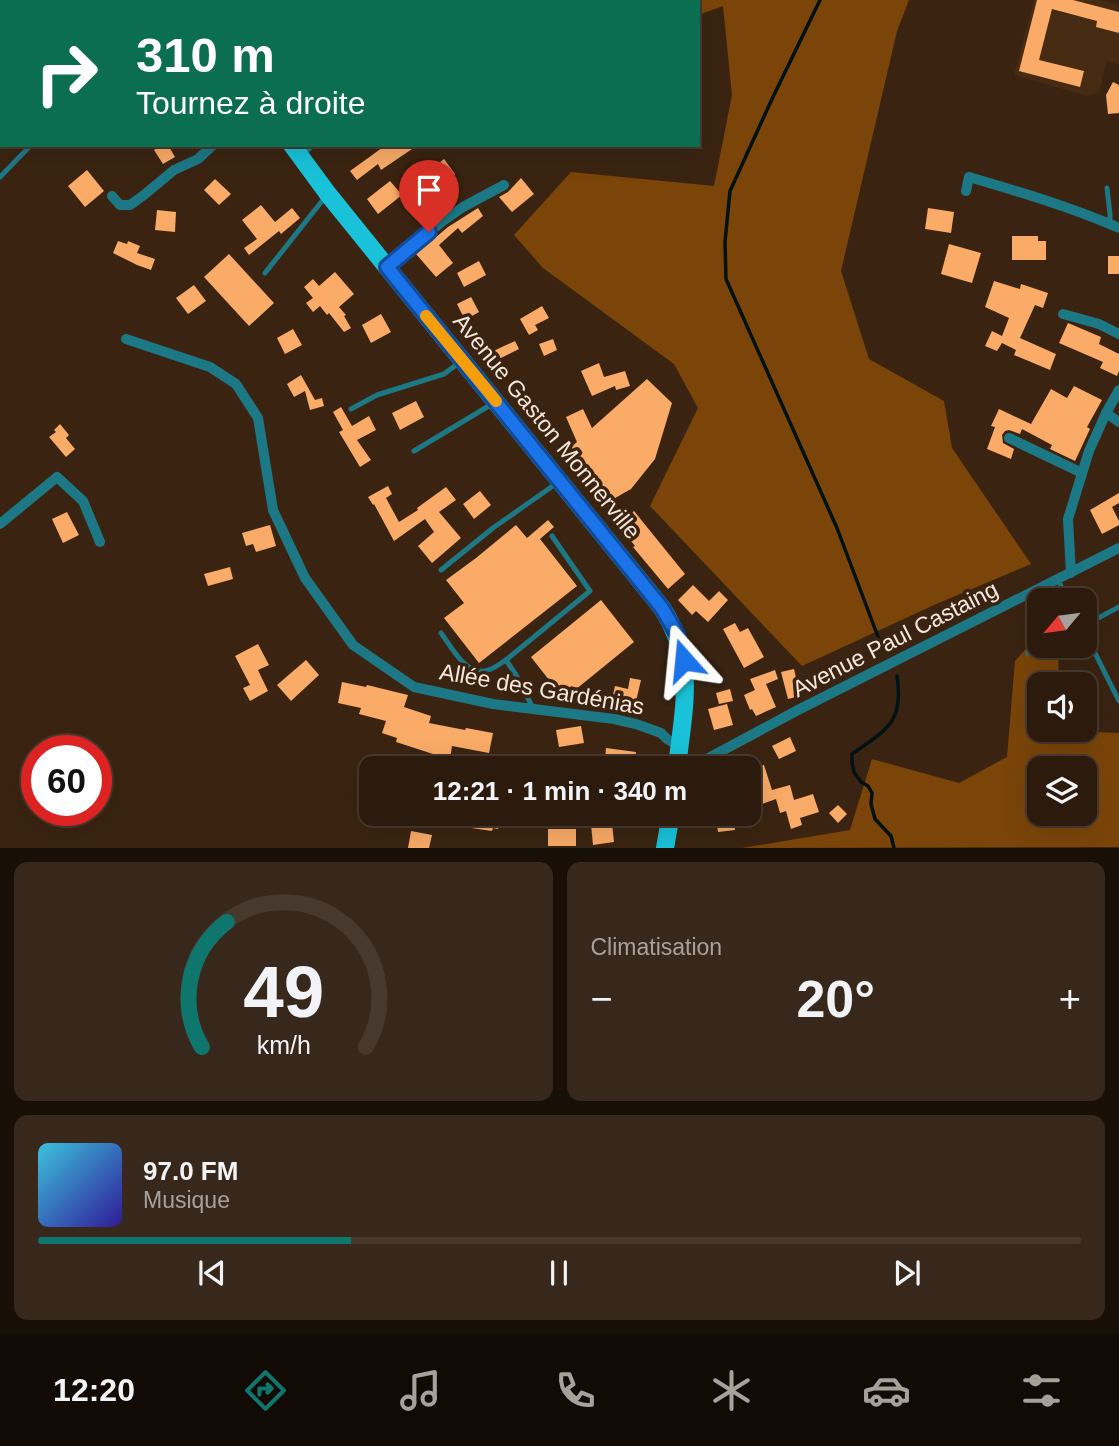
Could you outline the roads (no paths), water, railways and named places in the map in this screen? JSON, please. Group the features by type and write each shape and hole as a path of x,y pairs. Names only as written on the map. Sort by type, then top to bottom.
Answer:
{"main road":[{"name":"Avenue Gaston Monnerville","path":"300,148 328,194 662,608 677,634 685,673 686,691 679,756"},
{"path":"665,848 669,826"}],"street":[{"path":"112,196 120,205 130,205 174,170 198,159 211,147"},
{"path":"966,191 969,177 1114,226"},
{"path":"387,267 463,207 504,185"},
{"path":"1063,314 1099,324 1119,334"},
{"name":"Allée des Gardénias","path":"126,339 210,367 236,384 258,418 274,510 305,578 352,645 414,687 493,704 603,717 636,724 661,733 680,746"},
{"path":"1071,573 1068,519 1089,451 1119,390"},
{"path":"1106,414 1119,422"},
{"path":"1009,438 1082,473"},
{"path":"0,524 57,477 83,501 100,542"},
{"name":"Avenue Paul Castaing","path":"713,756 1119,548"}],"lane":[{"path":"0,177 28,147"},
{"path":"1107,188 1114,226"},
{"path":"265,273 328,194"},
{"path":"351,409 377,395 433,379 462,360"},
{"path":"414,452 496,401"},
{"path":"441,570 493,528 560,481"},
{"path":"441,633 464,664 473,671 489,671 590,591 552,536"},
{"path":"1058,580 1062,588"},
{"path":"1097,619 1119,607"},
{"path":"1097,658 1119,701"},
{"path":"506,660 534,709"}],"waterway":[{"path":"820,0 730,191 725,242 726,279 837,528 883,650"},
{"path":"894,848 891,836 875,819 871,804 872,793 854,772 852,754 883,731 895,715 899,692 897,676"}]}
